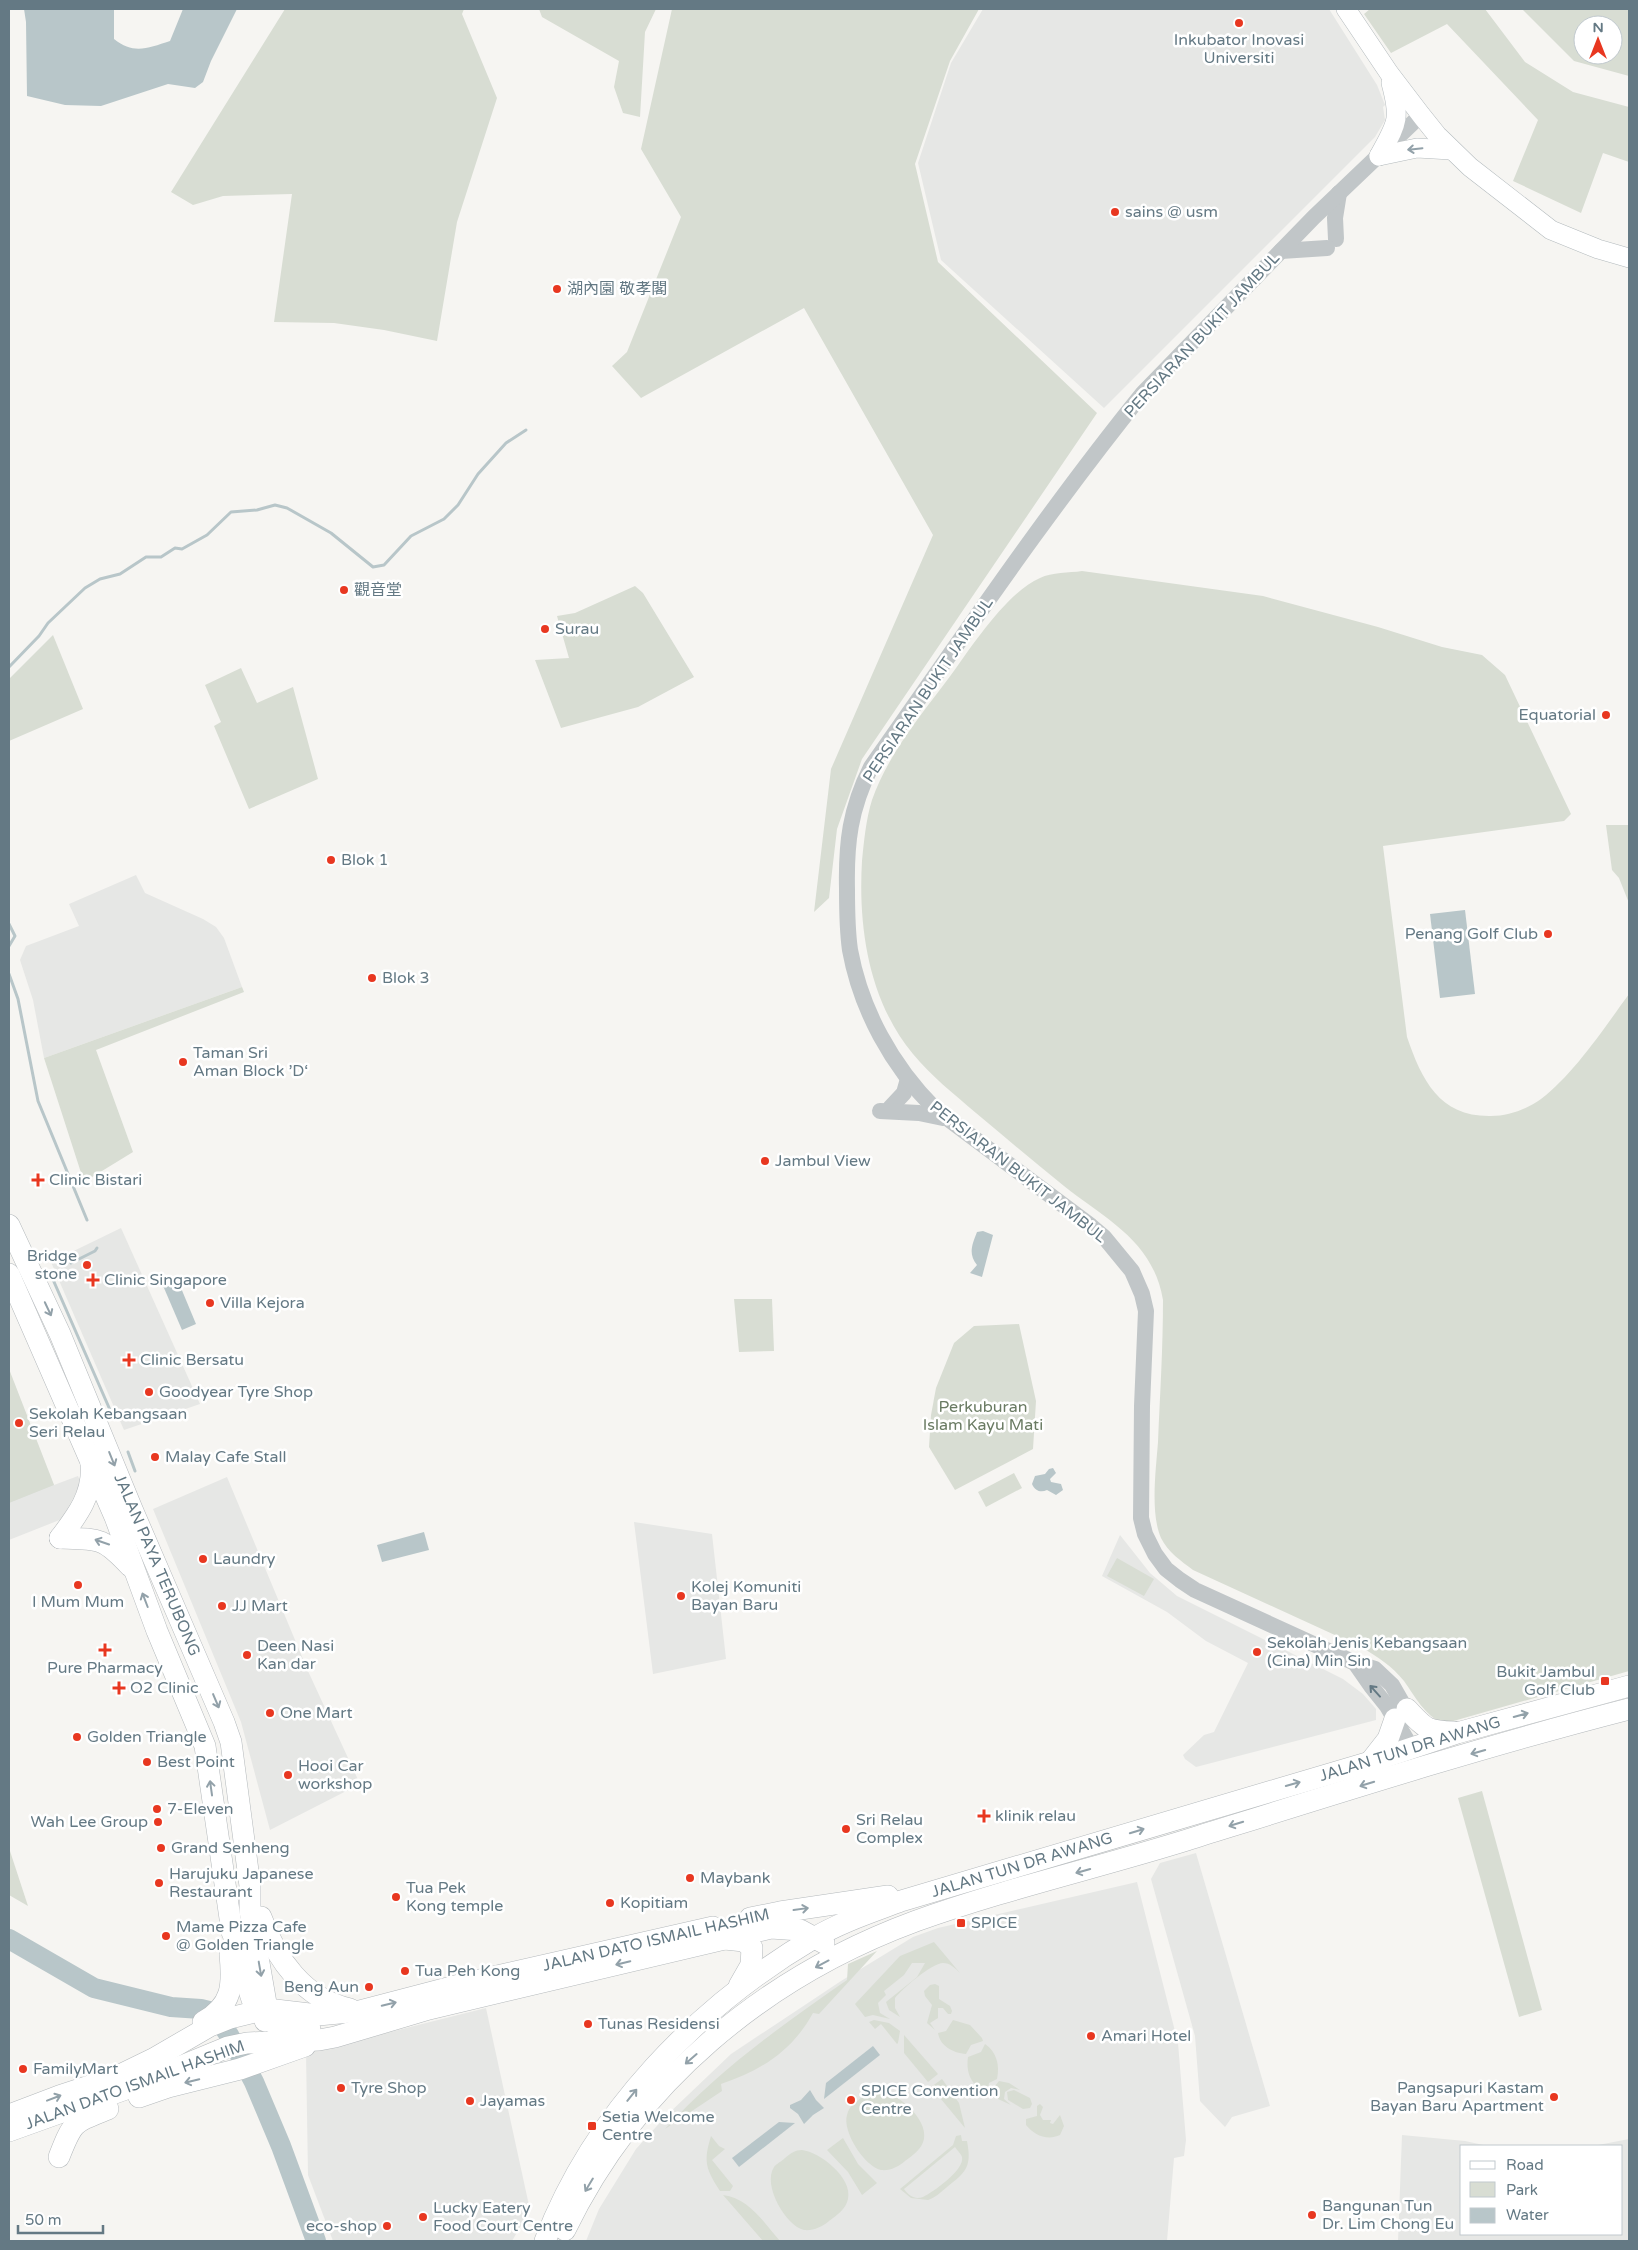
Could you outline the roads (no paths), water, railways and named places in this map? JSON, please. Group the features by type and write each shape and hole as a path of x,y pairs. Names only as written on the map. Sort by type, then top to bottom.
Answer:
{"main road":[{"path":"1346,9 1388,73 1451,150 1470,167 1551,230 1598,249 1629,258"},
{"path":"1379,156 1392,132 1398,110 1388,73"},
{"path":"1379,156 1417,148 1451,150"},
{"name":"JALAN PAYA TERUBONG","path":"9,1225 60,1334 231,1742 250,1886 250,1911 264,2013"},
{"name":"JALAN PAYA TERUBONG","path":"9,1274 115,1517 133,1568 205,1746 232,1932 241,1955 250,1998 264,2013"},
{"path":"90,1459 91,1479 86,1499 60,1538 89,1539 104,1542 111,1546 133,1568"},
{"name":"JALAN TUN DR AWANG","path":"545,2241 585,2158 612,2119 666,2055 732,1994 815,1938 872,1912 940,1890 1370,1762 1419,1751 1457,1733 1629,1686"},
{"name":"JALAN TUN DR AWANG","path":"560,2241 576,2207 593,2179 630,2122 642,2108 681,2068 764,1999 814,1968 884,1935 955,1908 1401,1774 1629,1708"},
{"path":"1370,1762 1388,1739 1401,1714 1432,1731 1457,1733"},
{"path":"1401,1774 1419,1751 1430,1760 1451,1760"},
{"name":"JALAN DATO ISMAIL HASHIM","path":"9,2131 126,2089 239,2045 319,2040 393,2021 429,2009 777,1927 800,1930 825,1943 834,1943 908,1912 957,1896 1050,1881"},
{"path":"250,1886 270,1941 282,1961 306,1987 326,2002 360,2011"},
{"name":"JALAN DATO ISMAIL HASHIM","path":"9,2115 114,2078 153,2059 216,2019 264,2013 318,2014 360,2011 471,1982 780,1912 940,1890"},
{"path":"216,2019 230,1991 232,1932"},
{"path":"722,1939 744,1941 750,1945 753,1951 748,1971 732,1994"},
{"path":"239,2045 259,2033 264,2013 287,2027 345,2033"},
{"path":"59,2157 70,2130 82,2120 154,2091 246,2066 319,2040"}],"street":[{"name":"PERSIARAN BUKIT JAMBUL","path":"1419,1751 1401,1714 1355,1663 1196,1590 1166,1569 1155,1554 1145,1534 1141,1518 1146,1311 1142,1294 1132,1271 1104,1237 1091,1226 935,1109 908,1079 890,1054 880,1036 856,973 850,951 847,846 856,801 871,767 1071,485 1131,407 1281,251 1421,115"},
{"path":"1281,251 1331,244 1339,193"},
{"path":"908,1079 904,1092 885,1110 929,1114 952,1121"}],"water":[{"path":"24,9 114,9 114,39 128,47 141,49 170,41 183,9 237,9 211,61 203,82 195,88 168,84 101,106 65,105 27,96 26,22"},
{"path":"1465,910 1475,994 1440,998 1430,914"},
{"path":"983,1231 993,1235 982,1277 970,1273 977,1265 972,1257 974,1241 977,1232"},
{"path":"176,1276 196,1324 182,1330 161,1281"},
{"path":"1053,1468 1056,1473 1050,1479 1051,1482 1061,1484 1063,1490 1056,1495 1047,1490 1036,1490 1032,1484 1035,1476 1045,1474 1049,1469"},
{"path":"424,1532 429,1550 382,1562 377,1545"},
{"path":"873,2046 880,2055 824,2099 826,2083"},
{"path":"810,2090 824,2108 804,2124 798,2114 790,2108 790,2105 801,2100"},
{"path":"779,2122 795,2123 739,2167 732,2158"}],"waterway":[{"path":"9,667 39,636 48,623 85,588 100,579 120,574 146,557 161,557 175,548 182,549 207,535 231,512 257,510 275,505 287,508 331,533 373,567 384,565 411,536 444,519 458,505 478,474 506,443 526,430"},
{"path":"9,924 15,936 9,946"},
{"path":"9,974 18,999 38,1101 87,1220"},
{"path":"71,1263 95,1251 97,1248"},
{"path":"52,1272 51,1275 114,1419"},
{"path":"128,1452 135,1471"},
{"path":"9,1939 94,1988 171,2007 201,2009 209,2011 217,2018 229,2035 254,2082 281,2146 316,2241"},
{"path":"198,2009 199,2001"}],"place":[{"name":"Inkubator Inovasi Universiti","path":"1239,23"},
{"name":"sains @ usm","path":"1115,212"},
{"name":"湖內園 敬孝閣","path":"557,289"},
{"name":"觀音堂","path":"344,590"},
{"name":"Surau","path":"545,629"},
{"name":"Equatorial","path":"1606,715"},
{"name":"Blok 1","path":"331,860"},
{"name":"Penang Golf Club","path":"1548,934"},
{"name":"Blok 3","path":"372,978"},
{"name":"Taman Sri Aman Block ’D‘","path":"183,1062"},
{"name":"Jambul View","path":"765,1161"},
{"name":"Clinic Bistari","path":"38,1180"},
{"name":"Bridge stone","path":"87,1265"},
{"name":"Clinic Singapore","path":"93,1280"},
{"name":"Villa Kejora","path":"210,1303"},
{"name":"Clinic Bersatu","path":"129,1360"},
{"name":"Goodyear Tyre Shop","path":"149,1392"},
{"name":"Sekolah Kebangsaan Seri Relau","path":"19,1423"},
{"name":"Malay Cafe Stall","path":"155,1457"},
{"name":"Laundry","path":"203,1559"},
{"name":"I Mum Mum","path":"78,1585"},
{"name":"Kolej Komuniti Bayan Baru","path":"681,1596"},
{"name":"JJ Mart","path":"222,1606"},
{"name":"Pure Pharmacy","path":"105,1650"},
{"name":"Sekolah Jenis Kebangsaan (Cina) Min Sin","path":"1257,1652"},
{"name":"Deen Nasi Kan dar","path":"247,1655"},
{"name":"Bukit Jambul Golf Club","path":"1605,1681"},
{"name":"O2 Clinic","path":"119,1688"},
{"name":"One Mart","path":"270,1713"},
{"name":"Golden Triangle","path":"77,1737"},
{"name":"Best Point","path":"147,1762"},
{"name":"Hooi Car workshop","path":"288,1775"},
{"name":"7-Eleven","path":"157,1809"},
{"name":"klinik relau","path":"984,1816"},
{"name":"Wah Lee Group","path":"158,1822"},
{"name":"Sri Relau Complex","path":"846,1829"},
{"name":"Grand Senheng","path":"161,1848"},
{"name":"Maybank","path":"690,1878"},
{"name":"Harujuku Japanese Restaurant","path":"159,1883"},
{"name":"Tua Pek Kong temple","path":"396,1897"},
{"name":"Kopitiam","path":"610,1903"},
{"name":"SPICE","path":"961,1923"},
{"name":"Mame Pizza Cafe @ Golden Triangle","path":"166,1936"},
{"name":"Tua Peh Kong","path":"405,1971"},
{"name":"Beng Aun","path":"369,1987"},
{"name":"Tunas Residensi","path":"588,2024"},
{"name":"Amari Hotel","path":"1091,2036"},
{"name":"FamilyMart","path":"23,2069"},
{"name":"Tyre Shop","path":"341,2088"},
{"name":"Pangsapuri Kastam Bayan Baru Apartment","path":"1554,2097"},
{"name":"SPICE Convention Centre","path":"851,2100"},
{"name":"Jayamas","path":"470,2101"},
{"name":"Setia Welcome Centre","path":"592,2126"},
{"name":"Bangunan Tun Dr. Lim Chong Eu","path":"1312,2215"},
{"name":"Lucky Eatery Food Court Centre","path":"423,2217"},
{"name":"eco-shop","path":"387,2226"}],"park label":[{"name":"Perkuburan Islam Kayu Mati","path":"983,1416"}]}
